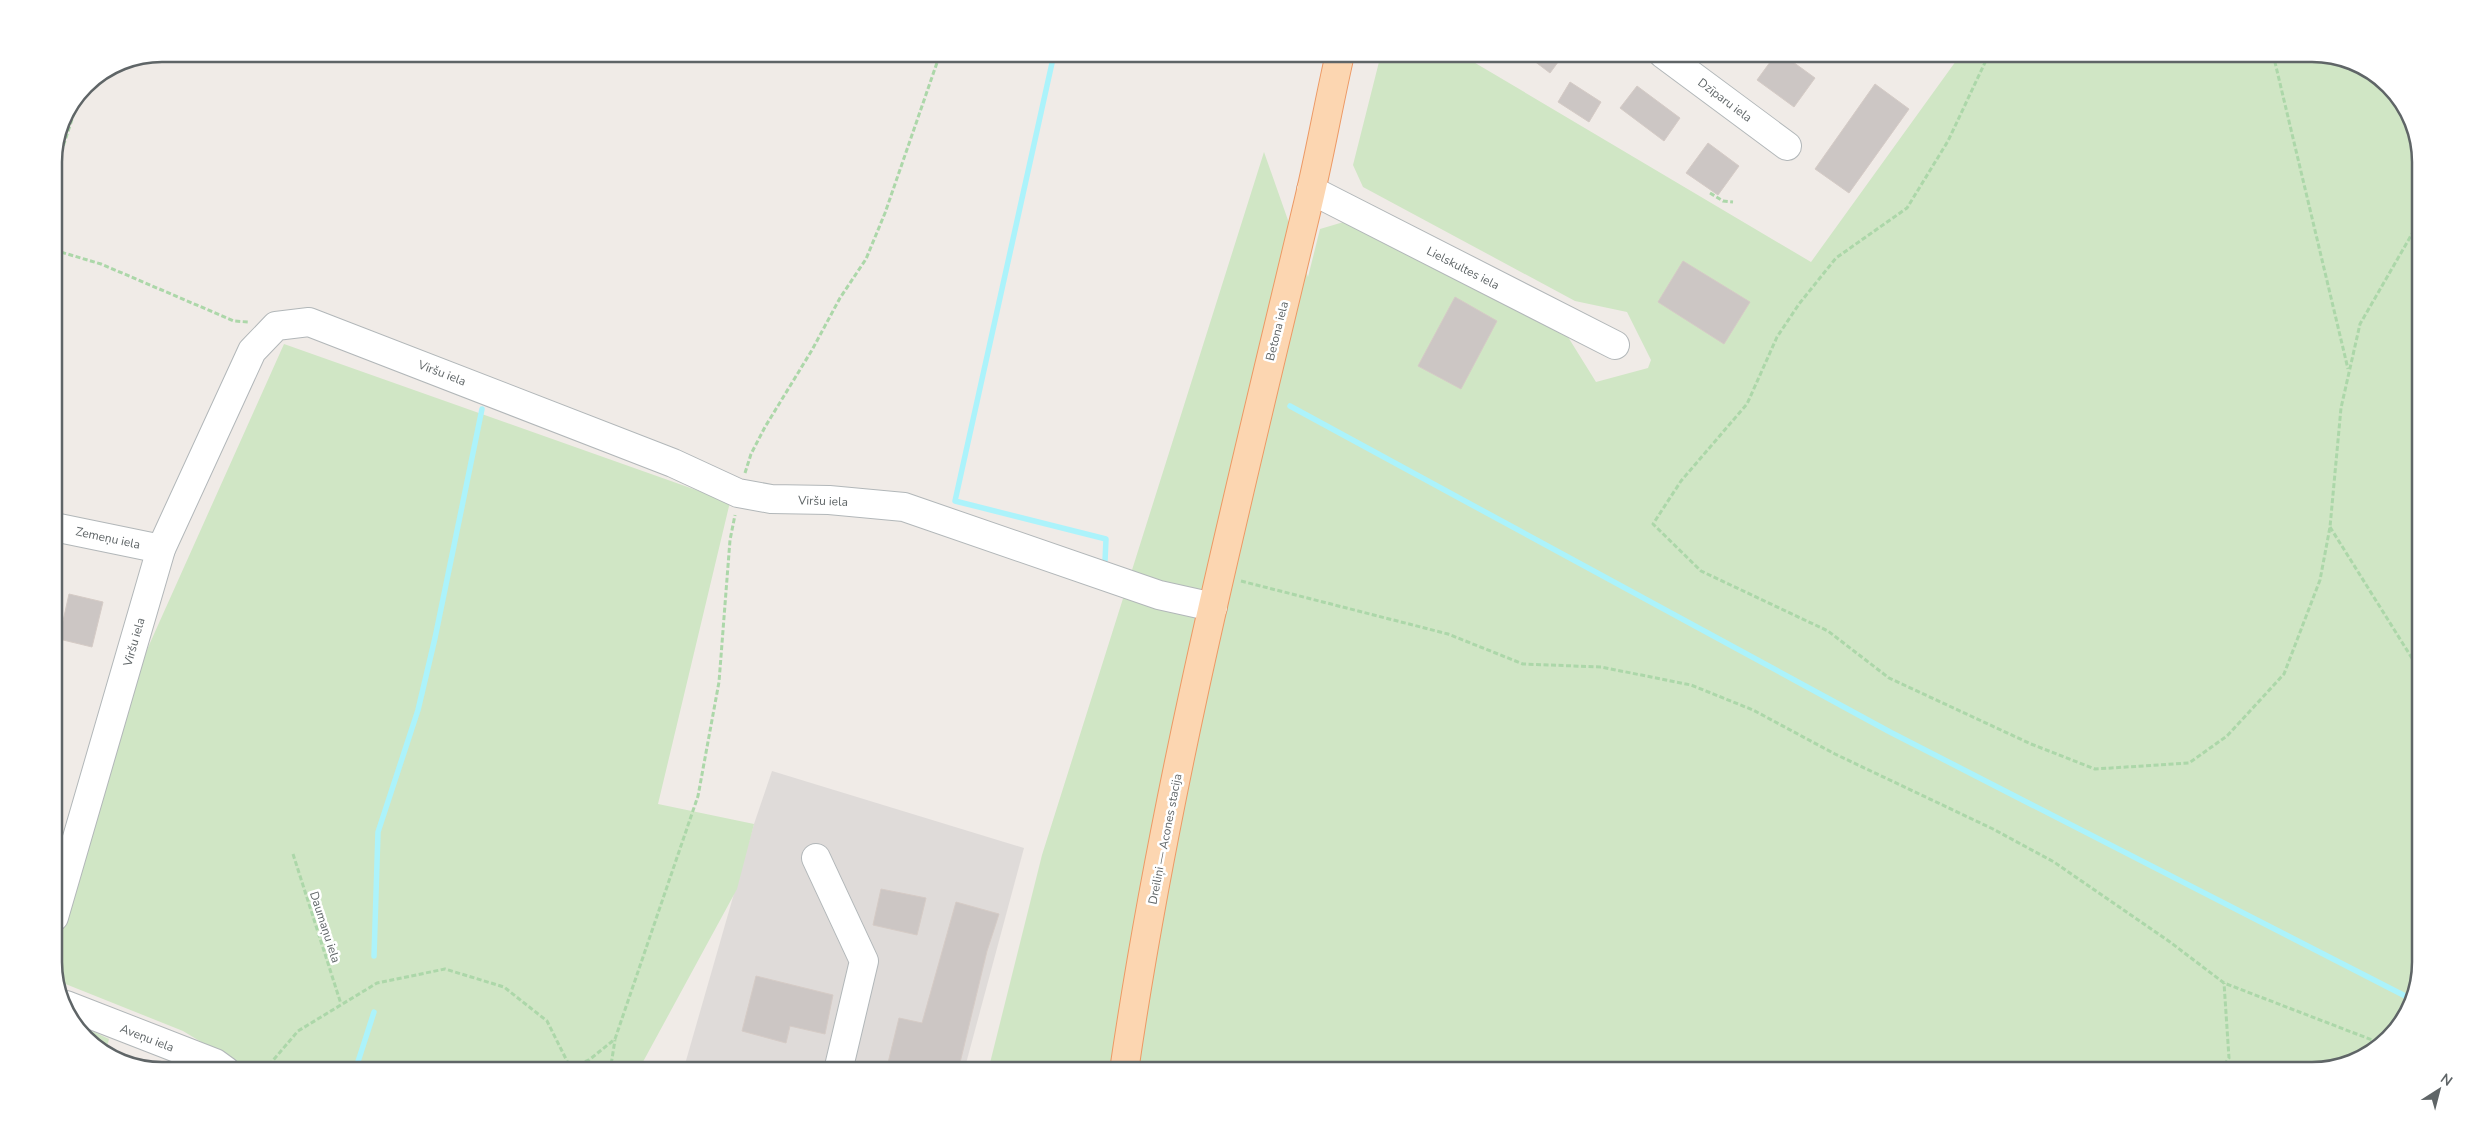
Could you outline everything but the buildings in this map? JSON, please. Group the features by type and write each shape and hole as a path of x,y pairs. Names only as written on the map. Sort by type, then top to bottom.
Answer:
{"main road":[{"name":"Betona iela","path":"1213,607 1270,356 1311,190 1338,62"},
{"name":"Dreiliņi — Acones stacija","path":"1125,1062 1138,972 1213,607"}],"street":[{"name":"Dzīparu iela","path":"1674,62 1788,146"},
{"name":"Lielskultes iela","path":"1311,190 1615,345"},
{"name":"Viršu iela","path":"63,886 161,549 252,351 276,326 309,322 673,463 738,493 771,499 829,500 904,507 1159,595 1213,607"},
{"name":"Zemeņu iela","path":"63,529 161,549"},
{"path":"816,858 864,961 840,1062"},
{"name":"Aveņu iela","path":"74,1008 212,1062"}],"path":[{"path":"1985,62 1948,141 1907,208 1836,258 1777,336 1748,404 1682,481 1653,524 1701,571 1828,631 1889,678 2031,744 2095,769 2188,762 2227,736 2284,674 2320,580 2330,527 2341,408 2360,324 2411,235"},
{"path":"2275,62 2349,372"},
{"path":"611,1062 615,1039 698,796 719,682 730,540 738,493 751,454 765,427 812,350 840,298 866,259 937,63"},
{"path":"65,139 70,124"},
{"path":"1710,193 1723,201 1733,202"},
{"path":"63,253 101,264 234,321 276,326"},
{"path":"2330,527 2412,659"},
{"path":"1262,586 1448,634 1523,664 1601,667 1691,685 1754,710 1835,754 1993,829 2054,862 2170,942 2224,983 2374,1041"},
{"name":"Daumaņu iela","path":"293,854 341,1004"},
{"path":"272,1062 298,1031 376,983 445,970 504,987 547,1021 568,1062"},
{"path":"2224,983 2228,1058 2226,1062"},
{"path":"585,1062 615,1039"}],"shaded area":[{"path":"772,771 1024,848 966,1062 686,1062 754,824"}],"green space":[{"path":"1379,62 1474,62 1811,262 1955,62 2312,62 2331,64 2350,70 2372,83 2398,112 2410,143 2411,156 2412,962 2410,982 2404,1001 2387,1028 2367,1046 2350,1055 2325,1062 990,1062 1042,855 1264,152 1308,277 1320,229 1347,221 1568,337 1596,382 1648,368 1651,360 1627,312 1575,301 1363,187 1353,165"},
{"path":"284,344 730,502 658,804 754,824 737,889 643,1062 234,1062 183,1031 64,984 63,918 137,672"},
{"path":"88,1029 109,1039 107,1046"}],"waterway":[{"path":"1052,63 955,501 1106,539 1105,561"},
{"path":"1290,406 1890,732 2406,996"},
{"path":"374,956 378,832 418,710 435,638 482,409"},
{"path":"358,1062 374,1012"}]}
